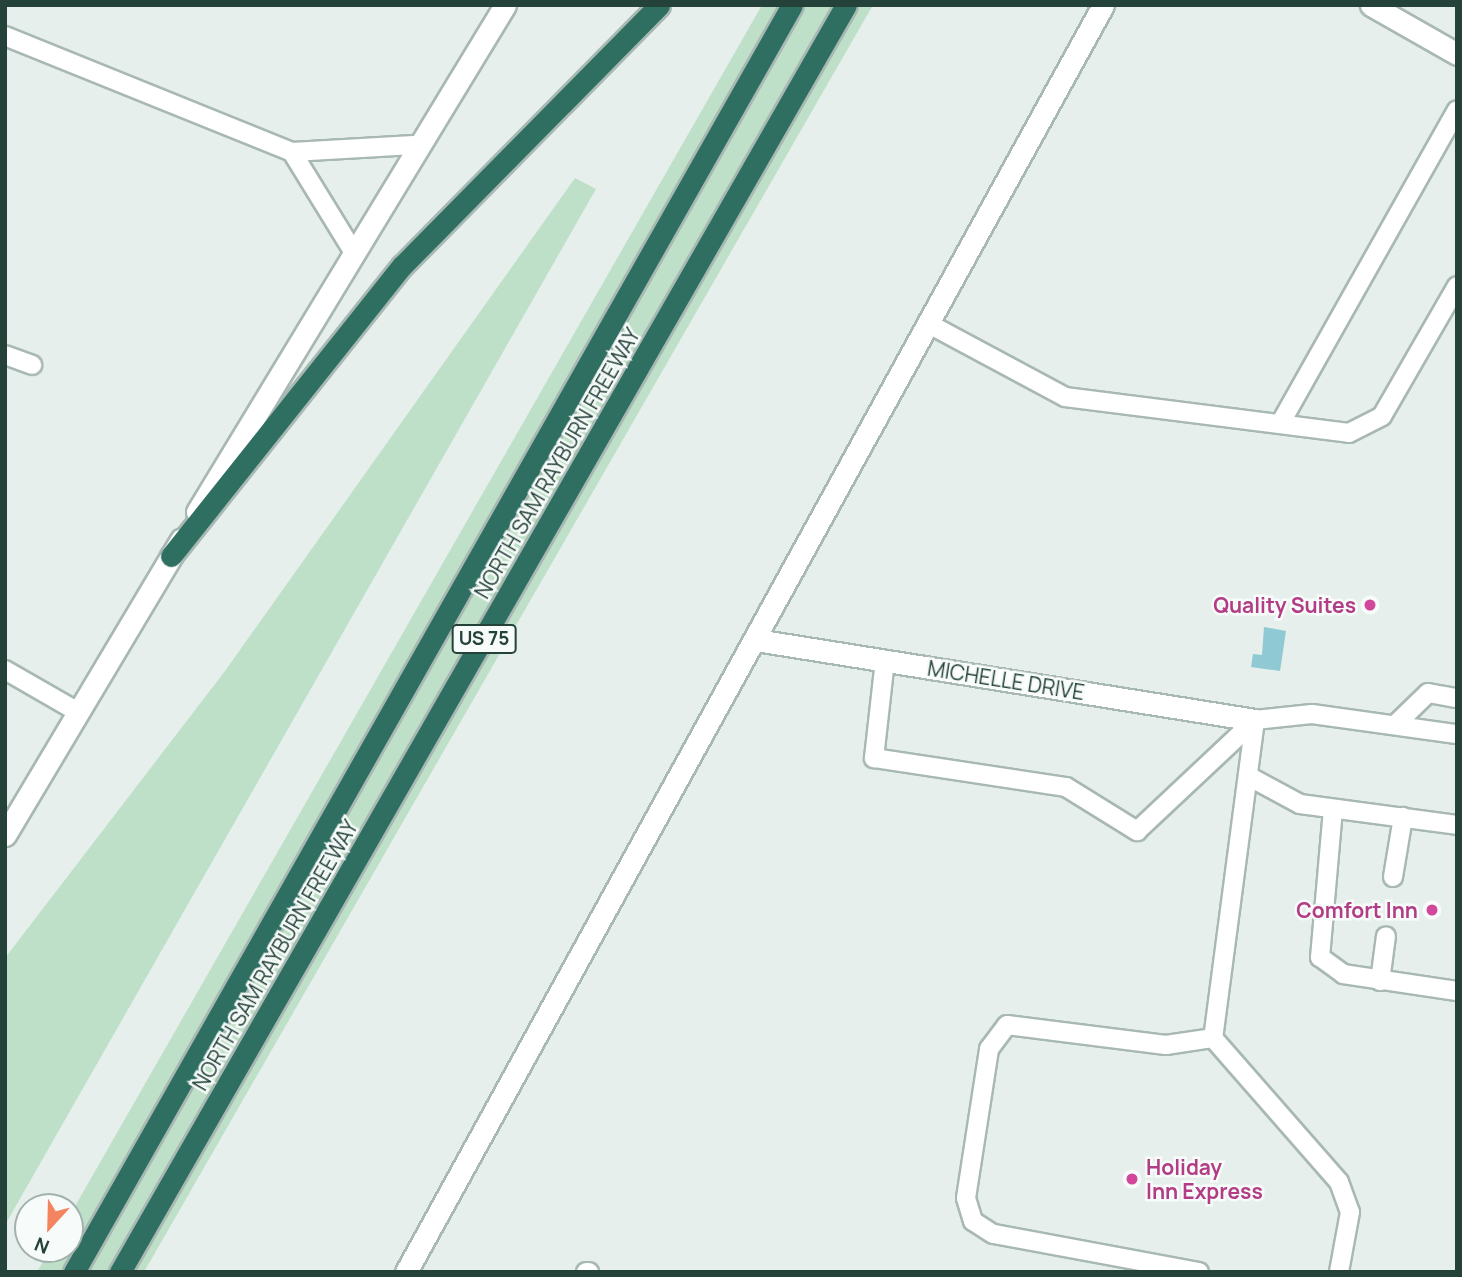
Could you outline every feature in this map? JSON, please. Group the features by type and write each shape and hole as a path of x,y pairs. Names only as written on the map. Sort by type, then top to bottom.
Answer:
{"highway":[{"path":"171,556 402,266 659,5"},
{"name":"NORTH SAM RAYBURN FREEWAY","path":"75,1272 792,5"},
{"name":"NORTH SAM RAYBURN FREEWAY","path":"120,1272 846,5"}],"main road":[{"path":"5,835 414,145 505,5"},
{"path":"405,1272 756,640 1103,5"},
{"path":"1371,5 1457,54"},
{"name":"MICHELLE DRIVE","path":"756,640 1255,720"}],"lane":[{"path":"5,36 292,152 414,145"},
{"path":"1280,424 1457,110"},
{"path":"292,152 353,251"},
{"path":"929,324 1065,397 1349,433 1382,416 1457,286"},
{"path":"5,355 32,365"},
{"path":"885,660 874,758 1066,786 1137,831 1255,720 1312,714 1457,734"},
{"path":"5,670 78,712"},
{"path":"1395,726 1428,693 1457,698"},
{"path":"1255,720 1213,1038 1339,1182 1350,1212 1339,1272"},
{"path":"1248,776 1300,804 1457,825"},
{"path":"1333,809 1320,957 1343,974 1457,991"},
{"path":"1393,877 1403,817"},
{"path":"1380,981 1386,936"},
{"path":"1199,1272 993,1234 973,1221 966,1198 989,1049 1007,1024 1166,1045 1213,1038"}],"green space":[{"path":"762,5 873,5 144,1272 37,1272 42,1263 84,1263 83,1193"},
{"path":"575,178 596,189 23,1193 14,1193 14,1209 5,1225 5,958 225,671"}],"water":[{"path":"1264,627 1286,631 1280,671 1251,667 1253,654 1262,655"}],"place":[{"name":"Quality Suites","path":"1370,605"},
{"name":"Comfort Inn","path":"1432,910"},
{"name":"Holiday Inn Express","path":"1132,1179"}]}
